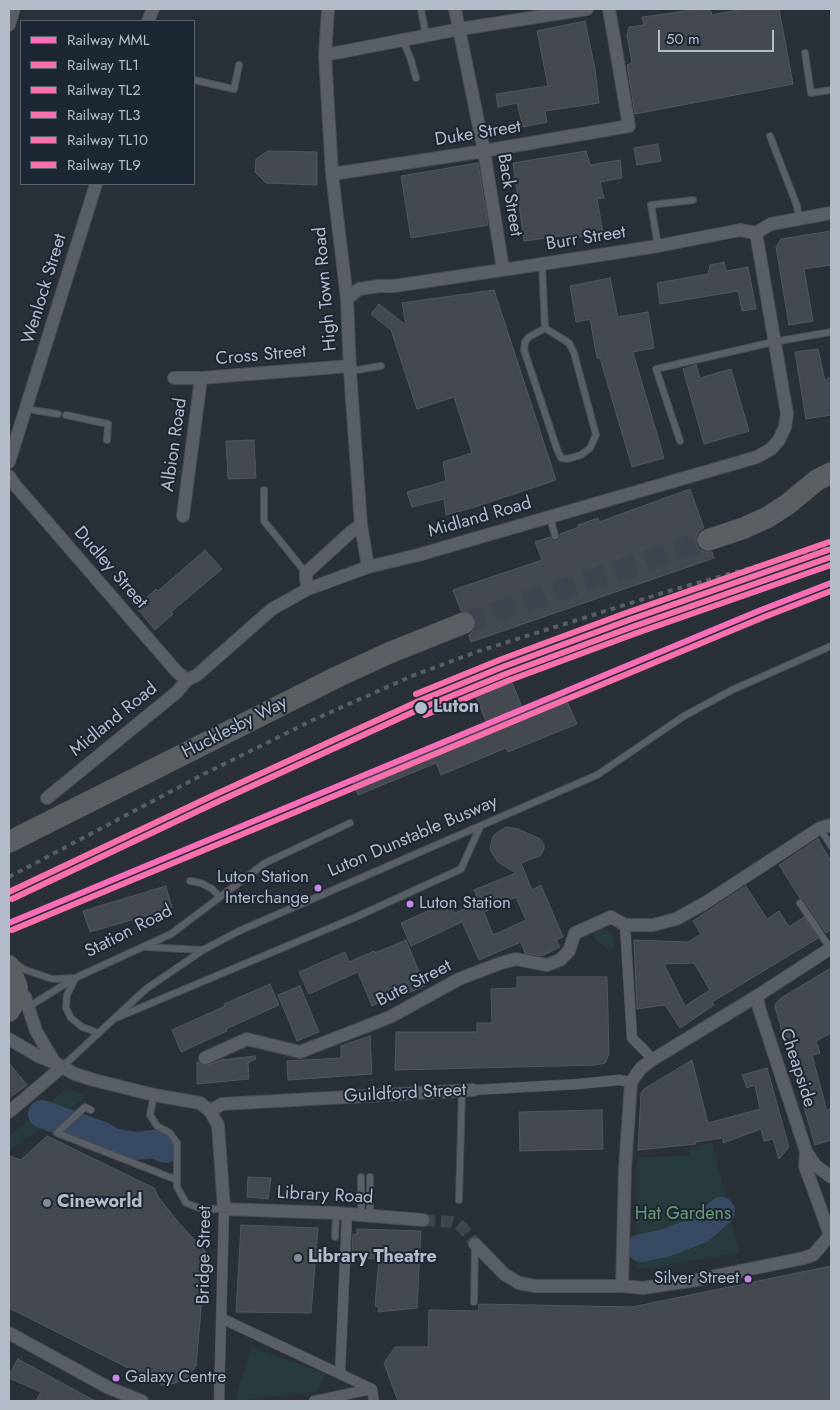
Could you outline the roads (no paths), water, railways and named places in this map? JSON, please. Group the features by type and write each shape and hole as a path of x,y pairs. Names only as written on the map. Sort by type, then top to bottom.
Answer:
{"highway":[{"path":"708,540 744,528 768,517 788,504 824,476 826,461 831,457"},
{"name":"Hucklesby Way","path":"9,842 339,676 389,653 464,623"},
{"path":"9,966 17,987 13,1004 18,1009"}],"street":[{"path":"9,25 14,9"},
{"name":"High Town Road","path":"328,9 325,55 332,174 347,299 361,525 368,567"},
{"name":"Back Street","path":"455,9 484,151 503,269"},
{"path":"325,55 460,29 587,9"},
{"name":"Duke Street","path":"332,174 484,151 629,126 609,9"},
{"name":"Wenlock Street","path":"9,462 96,185"},
{"name":"Burr Street","path":"347,299 360,289 394,286 658,246 740,230 756,233 771,224 831,213"},
{"name":"Midland Road","path":"47,798 177,692 187,680 197,676 272,609 308,589 368,567 418,555 757,456 770,449 779,440 785,427 787,414 756,233"},
{"name":"Cross Street","path":"174,378 350,369"},
{"name":"Albion Road","path":"183,516 201,378"},
{"name":"Dudley Street","path":"9,476 177,672 187,680"},
{"path":"308,589 306,573 361,525"},
{"name":"Bute Street","path":"205,1058 247,1039 300,1052 390,1017 459,979 501,963 516,959 547,965 560,960 569,952 575,933 611,917 625,925 653,924 676,919 706,903 826,827"},
{"path":"625,925 632,1038 652,1060"},
{"path":"622,1286 626,1160 631,1082 641,1068 652,1060 831,948"},
{"name":"Cheapside","path":"757,996 759,1008 806,1151"},
{"path":"18,1009 36,1031 58,1065"},
{"name":"Station Road","path":"9,1019 18,1009"},
{"path":"9,1039 38,1056 94,1080 154,1095 200,1103 210,1111"},
{"name":"Luton Dunstable Busway","path":"9,1112 58,1065"},
{"name":"Guildford Street","path":"210,1111 222,1104 579,1084 619,1080 631,1082"},
{"name":"Bridge Street","path":"210,1111 218,1125 224,1209 219,1401"},
{"path":"806,1151 815,1165 831,1177"},
{"path":"475,1244 504,1274 519,1283 535,1286 622,1286 643,1288 696,1280 804,1258 813,1255 831,1235 805,1166 806,1151"},
{"name":"Library Road","path":"224,1209 423,1220"},
{"path":"340,1374 341,1214"},
{"path":"222,1318 372,1389"},
{"path":"10,1335 109,1388 142,1401"},
{"path":"106,1401 109,1388"},
{"path":"314,1401 372,1389"},
{"path":"372,1389 374,1401"}],"lane":[{"path":"421,9 426,36"},
{"path":"403,40 416,78"},
{"path":"805,53 812,93 831,90"},
{"path":"195,80 234,89 239,65"},
{"path":"770,136 797,206 799,219"},
{"path":"658,246 652,205 693,200"},
{"path":"542,264 545,328"},
{"path":"545,328 569,343 574,353 596,435 590,448 582,455 567,459 561,458 557,450 524,350 524,342 545,328"},
{"path":"680,441 656,369 774,342 831,332"},
{"path":"350,369 381,366"},
{"path":"26,409 58,414"},
{"path":"66,416 108,424 107,440"},
{"path":"264,490 264,521 306,573"},
{"path":"549,516 555,536"},
{"name":"Luton Dunstable Busway","path":"58,1065 99,1032 146,988 203,950 239,931 480,828 597,775 684,716 732,690 831,646"},
{"name":"Station Road","path":"18,1009 75,978 171,934 265,863 350,823"},
{"path":"826,827 831,846"},
{"path":"112,1020 356,916 460,869 480,828"},
{"path":"190,881 201,883 212,889 220,897"},
{"path":"800,903 831,948"},
{"path":"144,946 203,950"},
{"name":"Station Road","path":"9,958 23,969 52,979 75,978"},
{"path":"75,978 67,995 66,1008 71,1018 82,1027 99,1032"},
{"path":"459,1200 467,1090"},
{"path":"154,1095 150,1115 157,1126 170,1133 177,1142 177,1187 186,1203 202,1209 224,1209"},
{"path":"91,1110 85,1107 57,1133 177,1180"},
{"path":"361,1177 365,1216"},
{"path":"365,1216 370,1177"},
{"path":"335,1238 341,1214"},
{"path":"474,1302 475,1244"}],"waterway":[{"path":"42,1114 103,1136 113,1142 136,1146 154,1144 166,1149"},
{"path":"641,1248 666,1243 701,1229 721,1211"}],"tunnel":[{"path":"464,623 708,540"},
{"path":"423,1220 458,1224 475,1244"}],"railway":[{"path":"9,877 204,774 313,720 412,676 479,651 669,591 831,545"}],"rail line":[{"name":"TL10","path":"416,694 502,659 626,613 829,542"},
{"name":"TL1","path":"9,892 419,701 505,666 629,620 831,549"},
{"name":"TL2","path":"12,899 422,708 508,673 632,627 831,557"},
{"name":"TL9","path":"425,715 510,680 634,634 831,565"},
{"name":"MML","path":"9,923 761,610 831,583"},
{"name":"TL3","path":"12,930 764,617 831,591"}],"place":[{"name":"Luton","path":"421,708"},
{"name":"Luton Station Interchange","path":"318,888"},
{"name":"Luton Station","path":"410,904"},
{"name":"Cineworld","path":"47,1203"},
{"name":"Library Theatre","path":"298,1258"},
{"name":"Silver Street","path":"748,1279"},
{"name":"Galaxy Centre","path":"116,1378"}],"park label":[{"name":"Hat Gardens","path":"683,1215"}]}
